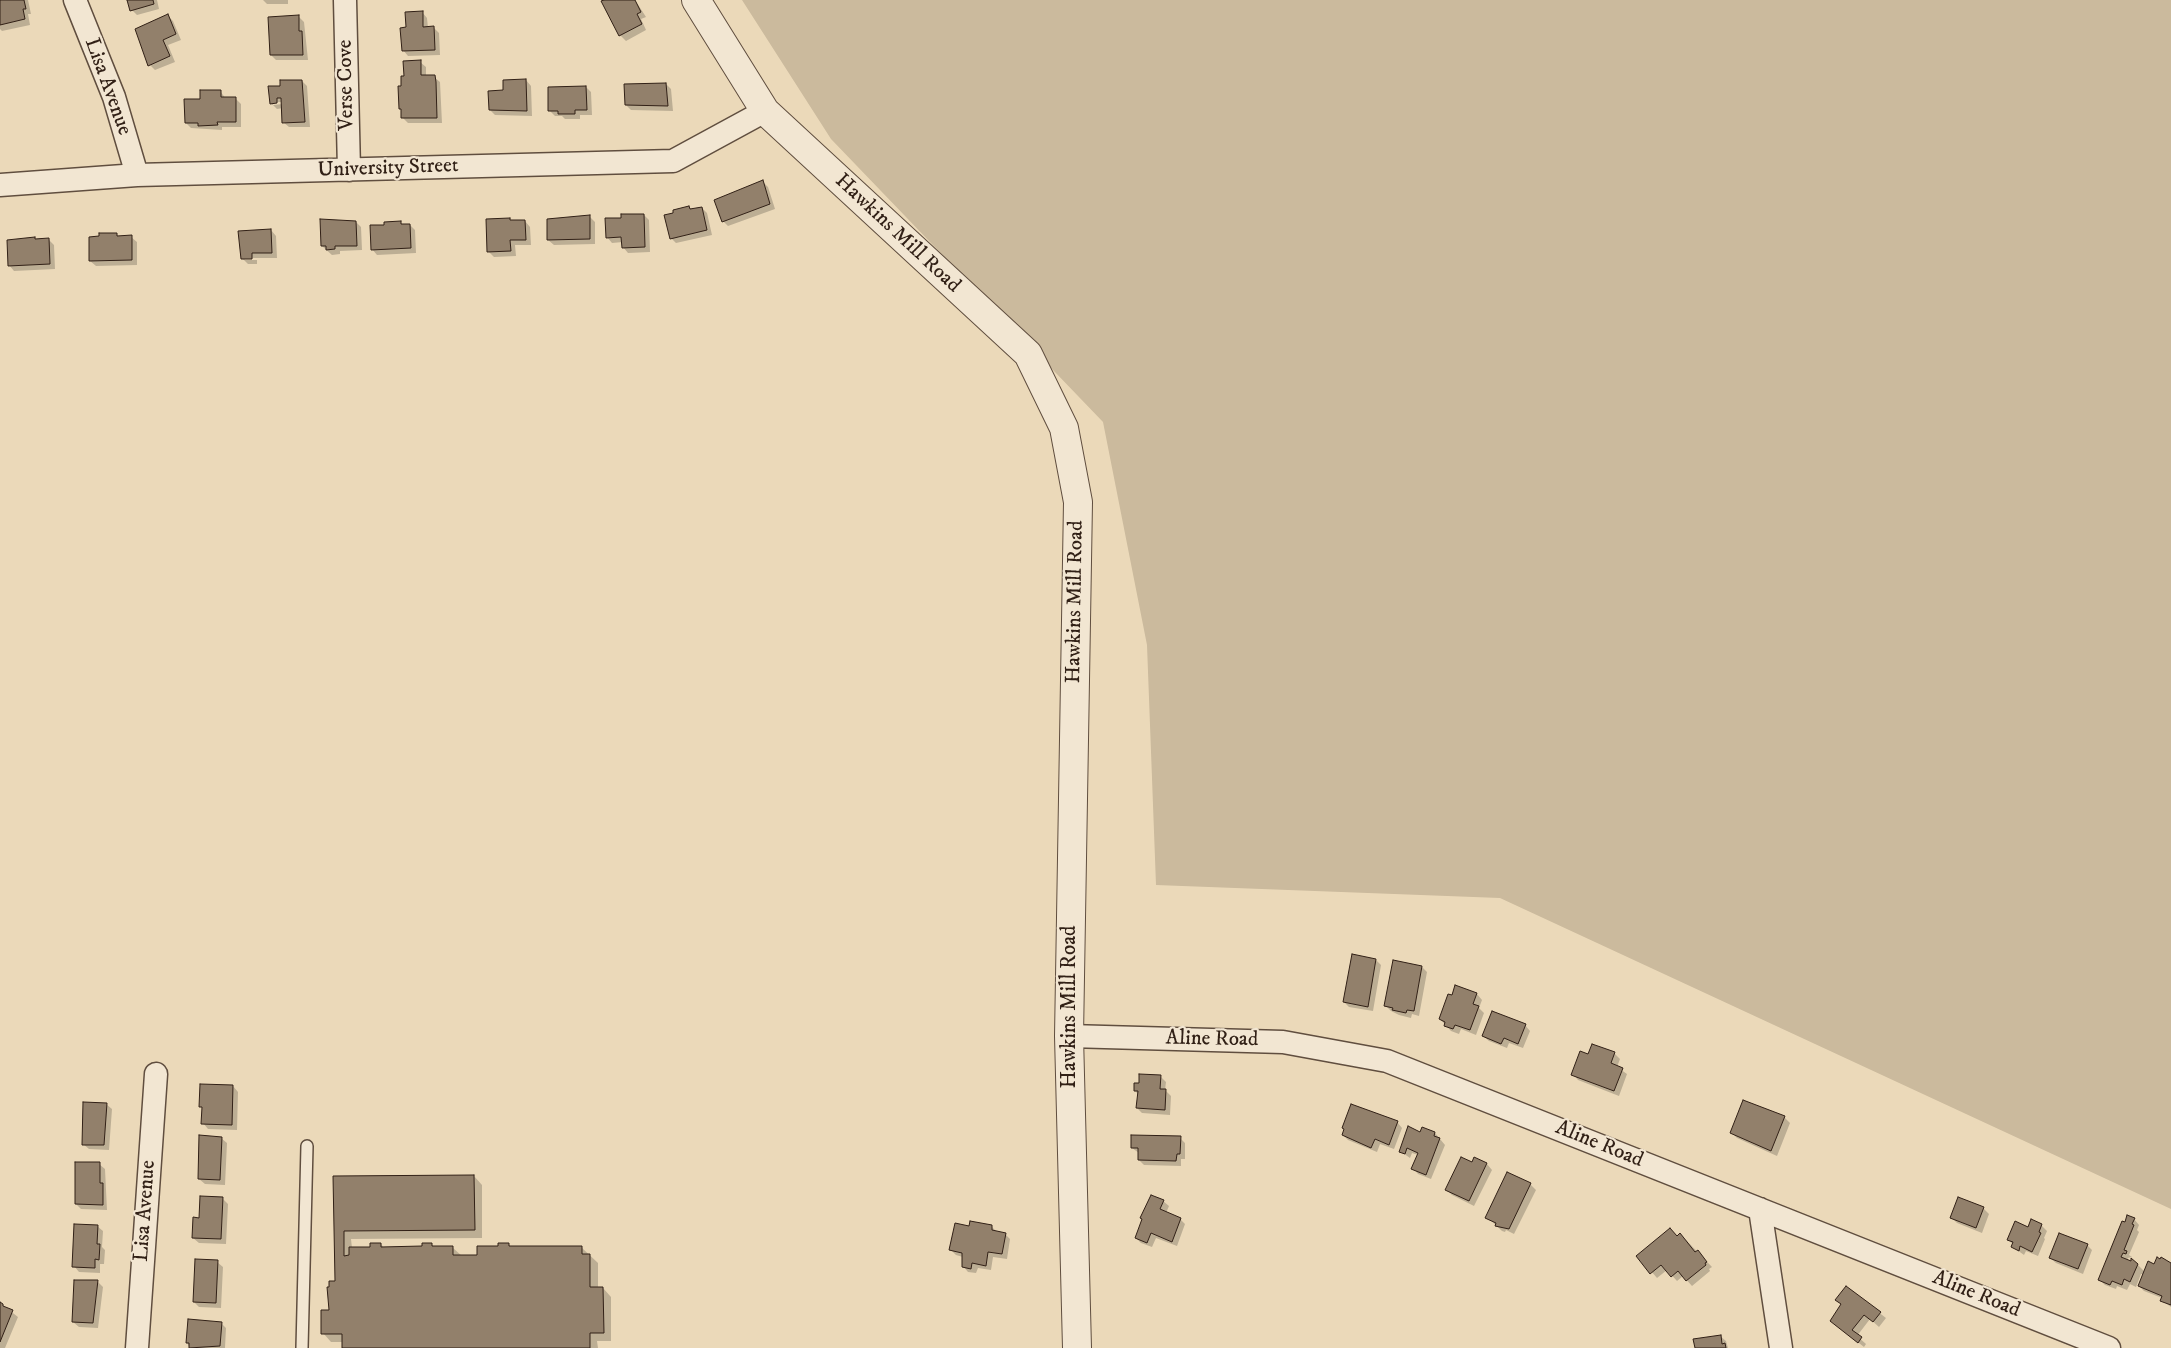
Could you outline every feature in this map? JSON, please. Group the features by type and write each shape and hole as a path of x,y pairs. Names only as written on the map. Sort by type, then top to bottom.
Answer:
{"street":[{"name":"Lisa Avenue","path":"75,0 114,97 137,175"},
{"name":"Verse Cove","path":"345,0 349,170"},
{"name":"Hawkins Mill Road","path":"696,0 765,111 1028,354 1064,428 1078,502 1069,1036 1077,1348"},
{"name":"University Street","path":"0,185 137,175 673,161 765,111"},
{"name":"Aline Road","path":"1069,1036 1284,1042 1387,1061 2109,1348"},
{"name":"Lisa Avenue","path":"137,1348 156,1074"},
{"path":"1760,1209 1781,1348"}],"lane":[{"path":"302,1348 307,1146"}],"shaded area":[{"path":"742,0 2171,0 2171,1209 1500,898 1156,885 1147,645 1103,422 831,139"}],"building":[{"path":"0,0 24,0 26,9 23,9 25,19 0,25"},
{"path":"127,0 153,0 154,4 130,11"},
{"path":"635,0 641,12 637,14 642,24 619,36 601,1"},
{"path":"423,11 423,27 434,26 435,50 402,51 400,28 406,27 405,12"},
{"path":"168,14 176,34 163,40 170,56 148,66 135,29"},
{"path":"299,15 299,31 302,31 303,55 270,55 268,17"},
{"path":"421,60 421,75 435,75 437,118 401,118 398,86 401,86 401,76 404,76 403,61"},
{"path":"526,79 527,111 489,110 488,91 503,90 503,80"},
{"path":"280,80 302,80 305,122 282,123 281,98 277,98 277,103 270,104 268,86 280,86"},
{"path":"666,83 668,106 625,105 624,84"},
{"path":"586,86 587,110 575,110 575,114 558,114 558,111 548,111 548,87"},
{"path":"200,90 221,90 221,97 236,97 236,122 217,122 218,125 198,126 198,123 185,123 184,99 200,99"},
{"path":"763,180 770,204 722,222 714,200"},
{"path":"689,206 690,209 702,207 707,230 670,239 664,215 673,213 673,210"},
{"path":"621,214 644,214 645,247 622,248 621,237 606,238 605,218 621,218"},
{"path":"590,215 590,239 547,240 547,219"},
{"path":"510,218 510,220 525,220 526,240 510,240 511,251 487,252 486,219"},
{"path":"320,219 356,221 357,246 335,246 335,249 326,250 326,246 321,246"},
{"path":"401,221 401,224 410,224 411,248 371,250 370,225 384,225 384,222"},
{"path":"271,229 272,253 252,253 252,259 241,259 238,231"},
{"path":"99,233 117,233 117,236 132,235 132,260 89,261 89,237 99,236"},
{"path":"35,237 35,239 49,238 50,264 8,266 7,240"},
{"path":"1352,954 1376,959 1368,1007 1343,1002"},
{"path":"1393,960 1422,966 1414,1011 1407,1010 1406,1013 1384,1006"},
{"path":"1455,985 1477,993 1473,1004 1479,1006 1470,1030 1455,1025 1453,1029 1444,1026 1445,1022 1439,1019 1448,994 1452,995"},
{"path":"1492,1011 1526,1024 1518,1044 1504,1038 1501,1044 1482,1036"},
{"path":"1592,1044 1615,1052 1611,1063 1623,1068 1614,1091 1571,1075 1580,1051 1588,1054"},
{"path":"1139,1074 1161,1075 1160,1089 1166,1089 1165,1110 1136,1108 1138,1091 1134,1091 1134,1083 1139,1083"},
{"path":"200,1084 233,1085 232,1125 201,1124 202,1107 199,1107"},
{"path":"1743,1100 1785,1116 1771,1151 1730,1133"},
{"path":"83,1102 107,1103 104,1145 82,1145"},
{"path":"1351,1104 1398,1121 1389,1145 1375,1139 1371,1148 1342,1135 1344,1129 1342,1128"},
{"path":"1408,1126 1420,1132 1422,1127 1435,1132 1434,1136 1440,1138 1426,1175 1411,1169 1418,1153 1407,1148 1405,1154 1399,1152"},
{"path":"199,1135 222,1137 220,1180 198,1179"},
{"path":"1131,1135 1181,1136 1180,1154 1177,1154 1176,1161 1138,1160 1138,1148 1131,1148"},
{"path":"1461,1157 1472,1162 1474,1157 1487,1163 1469,1201 1445,1190"},
{"path":"75,1162 100,1162 100,1183 103,1183 103,1205 75,1204"},
{"path":"1507,1172 1531,1183 1509,1229 1495,1226 1496,1223 1485,1218"},
{"path":"474,1175 475,1230 344,1231 344,1256 349,1255 349,1247 370,1247 370,1243 381,1243 381,1247 422,1246 422,1243 432,1243 432,1246 453,1246 453,1255 477,1255 477,1246 498,1246 498,1243 509,1243 509,1246 582,1246 582,1254 590,1254 590,1287 603,1287 604,1333 590,1333 590,1348 342,1348 342,1334 321,1334 321,1310 329,1310 327,1287 329,1287 329,1281 335,1281 333,1176"},
{"path":"1151,1195 1164,1200 1160,1209 1181,1218 1172,1242 1151,1233 1147,1243 1135,1238 1142,1219 1140,1218"},
{"path":"200,1196 223,1197 221,1239 192,1238 193,1217 199,1218"},
{"path":"1958,1197 1984,1207 1976,1228 1950,1218"},
{"path":"2127,1215 2135,1218 2132,1224 2134,1225 2124,1250 2127,1251 2126,1254 2123,1253 2121,1257 2131,1261 2131,1258 2138,1264 2130,1282 2124,1279 2122,1285 2112,1281 2110,1285 2098,1280 2122,1221 2125,1222"},
{"path":"2031,1219 2042,1224 2039,1232 2041,1233 2032,1252 2020,1246 2019,1251 2011,1247 2013,1242 2007,1240 2015,1221 2028,1227"},
{"path":"970,1221 992,1225 992,1230 1006,1233 1002,1254 988,1252 986,1266 972,1263 971,1269 962,1267 962,1253 949,1250 955,1223 969,1226"},
{"path":"74,1224 98,1225 97,1244 100,1244 99,1260 95,1259 95,1268 72,1267"},
{"path":"1670,1228 1677,1236 1680,1233 1695,1252 1698,1250 1707,1262 1705,1263 1706,1265 1686,1281 1678,1271 1671,1277 1661,1265 1650,1274 1636,1256"},
{"path":"2059,1233 2088,1244 2078,1269 2049,1258"},
{"path":"2157,1257 2160,1259 2161,1257 2171,1263 2171,1305 2160,1301 2162,1296 2138,1286 2148,1261 2154,1264"},
{"path":"195,1259 218,1260 216,1303 193,1302"},
{"path":"74,1280 98,1280 93,1323 72,1322"},
{"path":"1846,1286 1881,1312 1873,1322 1864,1315 1852,1330 1862,1337 1858,1343 1830,1321 1841,1304 1835,1300"},
{"path":"0,1302 3,1306 13,1310 0,1342"},
{"path":"188,1319 222,1322 220,1346 189,1348 189,1343 186,1343"},
{"path":"1721,1335 1722,1344 1725,1343 1726,1348 1695,1348 1693,1339"}]}
